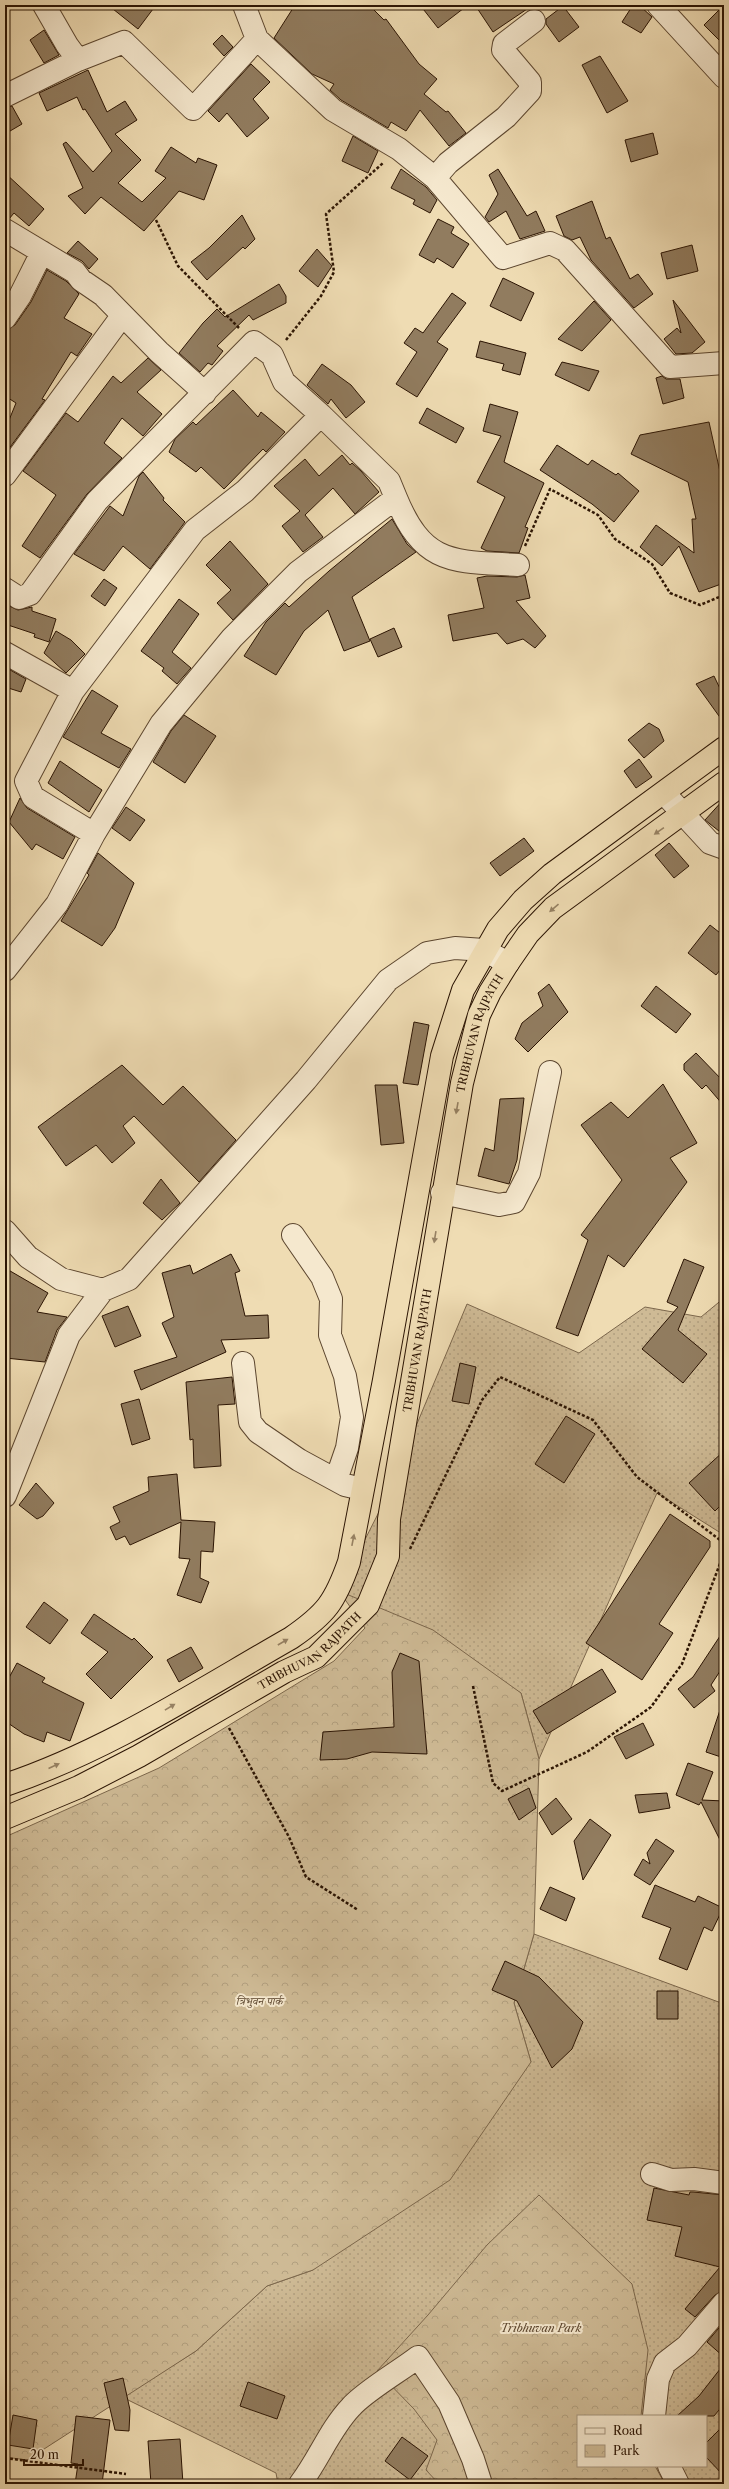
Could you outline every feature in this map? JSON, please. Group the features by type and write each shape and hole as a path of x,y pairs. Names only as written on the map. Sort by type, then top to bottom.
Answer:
{"highway":[{"name":"TRIBHUVAN RAJPATH","path":"5,1785 33,1776 121,1736 314,1622 339,1591 348,1562 442,1056 463,990 484,950 498,929 523,900 552,874 724,748"},
{"name":"TRIBHUVAN RAJPATH","path":"5,1818 42,1803 139,1756 284,1672 316,1657 368,1605 388,1556 389,1519 442,1193 462,1083 477,1022 490,992 508,963 528,934 553,908 683,815 724,783"},
{"path":"33,1776 42,1803"}],"street":[{"path":"44,5 67,45 78,60"},
{"path":"244,5 257,39 333,110 399,149 435,178 503,258 550,242 565,250 670,367 724,363"},
{"path":"658,5 724,77"},
{"path":"435,178 448,163 506,117 530,91 530,82 503,50 504,44 534,21"},
{"path":"5,96 78,60 124,42 193,109 257,39"},
{"path":"5,230 75,272 81,280 103,295 122,316 205,393"},
{"path":"5,318 20,296 42,252"},
{"path":"5,475 122,316"},
{"path":"5,589 19,598 30,594 98,501 254,342 272,355 284,382 321,415 389,481 412,530 432,550 441,556 457,562 518,565"},
{"path":"94,834 33,797 26,780 73,691 195,530 245,491 321,415"},
{"path":"5,970 57,904 94,834 161,724 232,638 298,572 396,498"},
{"path":"5,653 73,691"},
{"path":"664,793 683,815 710,842 724,848"},
{"path":"5,1496 69,1336 103,1290 129,1280 306,1080 388,980 427,952 455,948 484,950 508,963"},
{"path":"442,1193 499,1205 514,1202 529,1173 550,1072"},
{"path":"5,1231 28,1257 61,1278 103,1290"},
{"path":"293,1235 322,1277 331,1299 330,1335 346,1376 352,1417 347,1448 336,1480"},
{"path":"243,1363 250,1422 258,1432 299,1460 345,1485 362,1489"},
{"path":"652,2174 671,2180 694,2179 724,2183"},
{"path":"654,2415 658,2379 665,2363 687,2346 724,2303"},
{"path":"300,2484 316,2463 328,2439 351,2406 418,2357 449,2403 473,2459 480,2484"},
{"path":"669,2467 678,2484"}],"path":[{"path":"272,355 295,331 321,296 334,272 326,214 399,149"},
{"path":"156,220 178,266 254,342"},
{"path":"518,565 531,528 550,488 598,515 615,539 652,564 670,593 700,605 724,595"},
{"path":"410,1550 482,1400 500,1376 593,1420 637,1477 724,1543"},
{"path":"473,1686 493,1783 502,1791 587,1752 651,1707 682,1664 724,1553"},
{"path":"219,1710 290,1837 306,1877 358,1910"},
{"path":"5,2458 126,2474"}],"green space":[{"path":"724,1298 724,1535 657,1493 539,1759 521,1693 339,1591 386,1498 467,1304 579,1353 645,1307 701,1317"},
{"name":"त्रिभुवन पार्क","path":"339,1591 433,1630 521,1693 539,1759 534,1934 514,2003 531,2062 450,2180 313,2270 267,2286 196,2351 27,2460 5,2457 5,1837 159,1768 334,1661 365,1628"},
{"path":"534,1934 724,2004 724,2484 278,2484 276,2473 122,2397 196,2351 267,2286 313,2270 531,2062 514,2003"},
{"name":"Tribhuvan Park","path":"539,2195 632,2284 648,2350 641,2415 577,2415 577,2467 656,2467 665,2484 439,2484 426,2470 437,2440 414,2409 377,2371 428,2315 487,2245"}],"building":[{"path":"108,5 156,5 138,29"},
{"path":"295,5 369,5 384,20 386,19 419,64 437,79 424,94 446,112 448,111 466,133 449,146 420,110 406,131 391,122 388,128 341,100 330,90 334,84 312,74 274,38"},
{"path":"420,5 468,5 438,28"},
{"path":"475,5 533,5 493,32"},
{"path":"633,5 639,5 652,17 641,33 622,22"},
{"path":"724,5 724,45 704,25"},
{"path":"563,6 579,27 559,42 546,24 546,19"},
{"path":"44,30 59,55 44,63 30,40"},
{"path":"222,35 233,47 224,56 213,44"},
{"path":"600,56 628,101 607,113 582,65"},
{"path":"251,64 270,82 253,99 269,118 247,137 227,113 219,122 208,111"},
{"path":"88,70 107,112 125,101 137,120 115,134 141,160 118,183 142,202 166,178 155,171 171,147 196,163 198,158 217,165 204,200 179,191 144,231 101,197 85,214 68,196 83,188 63,144 66,142 93,172 112,151 85,109 83,110 77,97 47,111 39,93"},
{"path":"12,106 22,124 5,134 5,108"},
{"path":"653,133 658,154 631,162 625,140"},
{"path":"353,136 378,151 368,173 342,161"},
{"path":"401,169 426,187 437,200 430,213 413,204 415,200 391,188"},
{"path":"498,169 527,216 536,211 545,231 520,239 506,211 489,222 485,217 498,194 489,175"},
{"path":"5,173 44,209 29,226 14,213 9,219 5,218"},
{"path":"592,201 606,239 610,237 630,279 638,274 653,294 634,308 591,260 580,237 572,240 564,236 556,216"},
{"path":"242,215 255,239 245,249 243,247 207,280 191,262 209,248"},
{"path":"438,219 454,227 451,233 469,244 453,268 437,258 434,263 419,255"},
{"path":"78,241 98,259 89,269 82,261 67,253"},
{"path":"692,245 698,271 667,279 661,253"},
{"path":"317,249 332,266 318,287 299,271"},
{"path":"47,270 66,281 79,294 64,318 92,334 77,356 71,352 42,399 45,400 5,454 5,430 16,403 5,396 5,330 15,325 31,302"},
{"path":"503,278 534,293 521,321 490,306"},
{"path":"279,284 286,296 286,303 253,320 249,315 217,346 223,351 212,365 208,363 200,372 179,353 203,323 217,309 225,317"},
{"path":"452,293 466,303 437,342 448,349 417,397 396,384 417,352 404,343 415,328 423,333"},
{"path":"673,300 705,342 692,353 676,354 664,339 677,328 681,333"},
{"path":"594,301 611,320 582,351 558,339"},
{"path":"480,341 526,353 520,375 502,370 504,364 476,357"},
{"path":"148,358 161,370 137,392 162,414 143,436 122,418 104,443 122,458 87,494 40,558 22,546 56,495 23,471 66,413 78,422 113,376 121,383"},
{"path":"562,362 599,371 589,391 555,375"},
{"path":"322,364 351,385 365,402 346,418 331,399 328,404 307,385"},
{"path":"662,376 666,379 680,379 684,398 663,404 656,378"},
{"path":"233,390 258,417 261,412 285,432 266,452 263,449 224,489 201,467 196,472 169,452 175,439 193,422 196,425"},
{"path":"490,404 518,412 504,462 544,483 525,527 528,528 519,553 487,551 481,548 505,497 477,482 501,436 483,431"},
{"path":"427,408 464,428 456,443 419,423"},
{"path":"709,422 724,490 724,583 699,592 679,546 662,566 640,547 656,525 694,553 692,519 696,519 688,482 631,454 640,435"},
{"path":"557,445 588,465 592,460 616,475 618,473 639,491 614,522 592,504 540,470"},
{"path":"342,455 350,465 352,463 361,471 379,492 355,514 333,488 305,515 323,537 303,552 282,526 300,511 274,486 305,459 319,476"},
{"path":"143,472 164,498 163,500 185,522 150,569 123,546 104,571 74,554 110,506 123,516 139,476"},
{"path":"392,519 407,544 416,552 352,597 370,641 344,651 328,610 304,631 276,675 244,656 266,622 285,603 289,607 329,571"},
{"path":"230,541 268,584 233,620 217,603 231,590 206,565"},
{"path":"525,575 530,598 516,601 546,636 535,648 523,639 507,644 497,633 453,641 448,615 484,608 477,578 487,576 517,577"},
{"path":"104,579 117,588 105,606 91,596"},
{"path":"179,599 199,614 172,652 191,668 177,684 162,671 164,668 141,651"},
{"path":"5,604 18,610 32,607 32,611 56,619 49,642 34,637 35,634 5,624"},
{"path":"394,628 402,647 378,657 370,639"},
{"path":"56,631 71,640 85,654 66,673 44,653"},
{"path":"5,667 26,679 21,692 5,687"},
{"path":"714,676 724,697 724,723 696,684"},
{"path":"92,690 118,706 101,733 131,749 119,768 63,737"},
{"path":"184,715 216,736 185,783 153,762 171,731"},
{"path":"649,723 659,729 664,741 644,758 628,740"},
{"path":"639,759 652,777 636,788 624,771"},
{"path":"60,761 102,790 89,812 48,783"},
{"path":"20,798 27,808 75,837 63,859 36,844 32,850 9,822"},
{"path":"724,799 724,835 705,820"},
{"path":"126,807 145,820 130,841 112,828"},
{"path":"524,838 534,851 500,876 490,863"},
{"path":"669,843 689,866 674,878 655,855"},
{"path":"98,853 134,883 115,928 102,946 61,921 89,875 87,873"},
{"path":"710,925 724,936 724,965 716,975 688,953"},
{"path":"549,984 568,1012 528,1052 515,1039 522,1023 543,1006 538,993"},
{"path":"656,986 691,1014 676,1033 641,1006"},
{"path":"414,1022 429,1025 418,1085 403,1083"},
{"path":"696,1053 724,1082 724,1106 706,1085 702,1089 684,1070 684,1064"},
{"path":"122,1065 163,1105 183,1086 236,1140 199,1182 134,1116 123,1126 135,1143 112,1163 96,1145 66,1166 38,1127"},
{"path":"663,1084 697,1143 670,1158 687,1182 624,1267 608,1255 578,1336 556,1328 588,1240 581,1235 622,1180 581,1125 611,1102 628,1118"},
{"path":"375,1085 397,1085 404,1143 381,1145"},
{"path":"524,1098 517,1160 509,1184 478,1176 485,1148 494,1151 500,1099"},
{"path":"161,1179 180,1203 162,1220 143,1203"},
{"path":"231,1254 240,1271 235,1273 245,1316 268,1315 269,1338 221,1340 226,1352 141,1390 134,1371 177,1357 162,1323 174,1317 162,1273 190,1265 193,1274"},
{"path":"684,1259 704,1267 678,1330 707,1354 683,1383 642,1349 678,1307 667,1302"},
{"path":"5,1268 48,1293 37,1312 67,1317 57,1330 45,1362 5,1358"},
{"path":"128,1306 141,1336 115,1347 102,1316"},
{"path":"460,1363 476,1367 469,1404 452,1401"},
{"path":"232,1377 235,1404 218,1405 221,1466 194,1468 193,1439 190,1440 186,1382"},
{"path":"139,1399 150,1439 132,1445 121,1404"},
{"path":"566,1416 595,1434 564,1483 535,1464"},
{"path":"724,1451 724,1502 715,1511 689,1483"},
{"path":"177,1474 181,1520 215,1522 213,1552 201,1551 200,1578 209,1582 201,1603 177,1595 190,1559 179,1558 181,1522 130,1545 125,1536 116,1540 110,1527 120,1522 113,1507 149,1491 148,1477"},
{"path":"36,1483 54,1503 43,1516 37,1519 19,1505"},
{"path":"670,1514 710,1541 710,1547 659,1624 673,1633 642,1680 586,1643"},
{"path":"44,1602 68,1620 50,1644 26,1627"},
{"path":"94,1614 132,1640 134,1638 153,1657 111,1699 86,1674 108,1652 81,1633"},
{"path":"724,1630 724,1665 711,1685 715,1691 694,1708 678,1689 693,1677"},
{"path":"191,1647 203,1668 179,1682 167,1660"},
{"path":"400,1653 419,1661 427,1754 372,1752 347,1759 320,1760 323,1732 394,1727 392,1672"},
{"path":"17,1663 45,1678 42,1682 84,1703 70,1741 47,1732 44,1742 24,1734 5,1721 5,1685"},
{"path":"602,1669 616,1692 547,1734 533,1711"},
{"path":"721,1707 724,1707 724,1758 706,1752"},
{"path":"643,1723 654,1745 626,1759 614,1737"},
{"path":"688,1763 713,1772 702,1800 724,1801 724,1848 701,1802 699,1805 676,1795"},
{"path":"529,1788 536,1808 519,1820 508,1799"},
{"path":"667,1793 670,1808 639,1813 635,1795"},
{"path":"556,1798 572,1819 552,1835 539,1813"},
{"path":"590,1819 611,1835 583,1880 574,1841"},
{"path":"656,1839 674,1851 650,1885 634,1875 643,1859 650,1864 647,1853"},
{"path":"655,1885 695,1902 698,1896 723,1908 712,1931 704,1927 687,1970 659,1959 671,1928 642,1917"},
{"path":"550,1887 575,1898 566,1921 540,1909"},
{"path":"505,1961 539,1977 583,2022 572,2049 552,2068 517,2001 492,1990"},
{"path":"657,1991 678,1991 678,2019 657,2019"},
{"path":"654,2188 689,2195 690,2192 693,2192 724,2195 724,2291 715,2295 695,2317 685,2309 720,2267 675,2256 682,2227 647,2220"},
{"path":"724,2322 724,2357 707,2342"},
{"path":"724,2364 724,2404 714,2416 678,2415 699,2396"},
{"path":"123,2378 130,2410 129,2431 115,2430 104,2383"},
{"path":"248,2382 285,2396 277,2419 240,2406"},
{"path":"13,2415 37,2420 33,2449 8,2445"},
{"path":"76,2416 110,2420 102,2484 75,2484 78,2464 71,2463"},
{"path":"724,2425 724,2476 707,2458 707,2442"},
{"path":"402,2437 428,2456 410,2480 385,2461"},
{"path":"180,2439 183,2484 151,2484 148,2441"}]}
